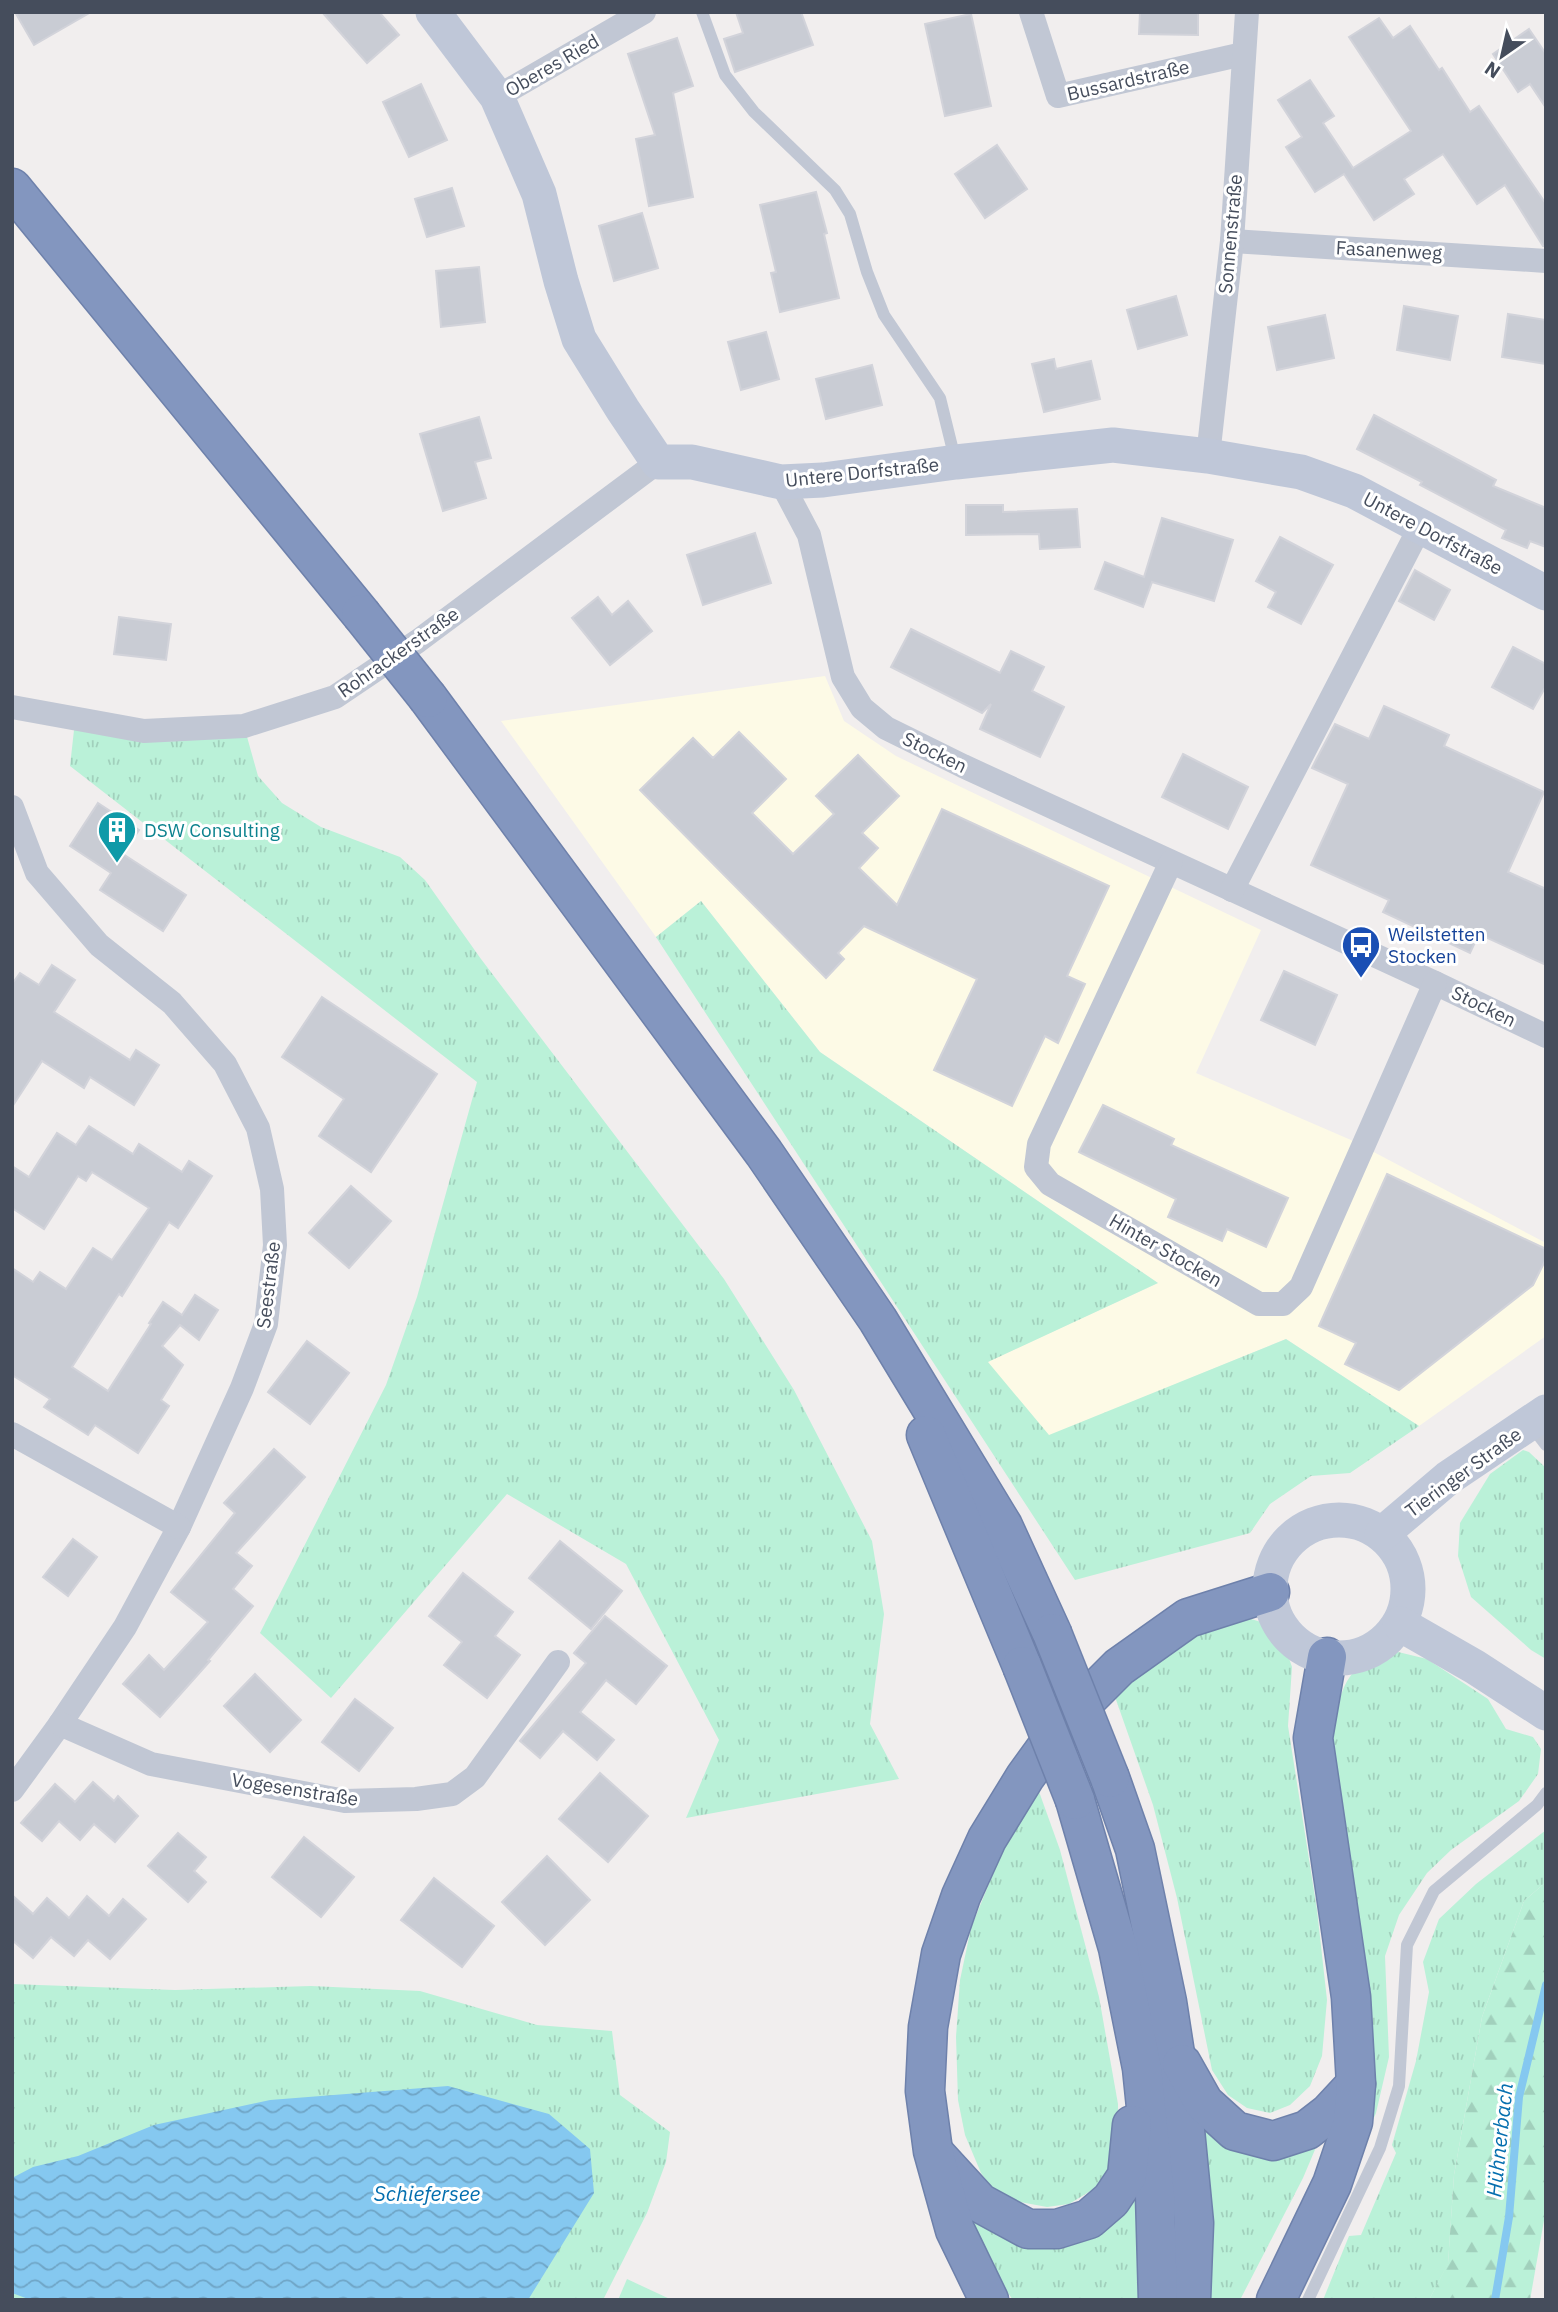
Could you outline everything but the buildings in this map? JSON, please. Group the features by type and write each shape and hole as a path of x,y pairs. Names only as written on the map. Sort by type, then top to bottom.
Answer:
{"highway":[{"path":"12,188 428,698 764,1153 878,1320 1003,1526 1052,1633 1110,1778 1135,1849 1167,2002 1158,2060 1155,2195 1158,2300"},
{"path":"878,1320 1075,1800 1118,1948 1158,2060 1194,2223 1191,2300"},
{"path":"989,2300 956,2230 933,2151 925,2091 928,2026 936,1978 941,1954 961,1896 987,1839 1025,1777 1067,1718 1119,1667 1188,1618 1269,1592"},
{"path":"1276,2300 1332,2184 1353,2122 1356,2084 1350,1997 1313,1738 1327,1657"},
{"path":"933,2151 980,2203 1028,2230 1057,2229 1088,2219 1111,2200 1127,2176 1131,2128 1158,2060"},
{"path":"1158,2060 1234,2131 1273,2141 1307,2130 1329,2113 1356,2084"}],"street":[{"path":"433,12 497,97 539,194 579,339 658,462"},
{"name":"Oberes Ried","path":"497,97 643,12"},
{"name":"Bussardstraße","path":"1031,12 1058,96 1243,54"},
{"name":"Sonnenstraße","path":"1208,456 1232,241 1247,12"},
{"name":"Fasanenweg","path":"1232,241 1546,261"},
{"name":"Untere Dorfstraße","path":"658,462 692,461 781,482 823,480 956,462 1112,446 1208,456 1301,472 1354,491 1546,593"},
{"name":"Rohrackerstraße","path":"13,714 145,731 244,726 335,697 418,641 658,462"},
{"name":"Stocken","path":"781,482 809,535 843,677 862,708 886,728 1546,1036"},
{"path":"1232,890 1420,527"},
{"name":"Seestraße","path":"12,807 37,873 100,945 172,1003 225,1064 258,1128 272,1189 275,1245 267,1324 242,1388 179,1527 125,1627 12,1790"},
{"name":"Hinter Stocken","path":"1171,862 1040,1144 1036,1167 1051,1184 1259,1304 1283,1304 1301,1287 1436,983"},
{"name":"Tieringer Straße","path":"1382,1534 1448,1478 1538,1429"},
{"path":"12,1434 179,1527"},
{"path":"1340,1519 1362,1523 1382,1534 1396,1548 1405,1566 1409,1585 1407,1605 1400,1623 1387,1640 1368,1652 1348,1658 1327,1657 1305,1649 1287,1635 1275,1615 1269,1592 1272,1570 1281,1550 1297,1533 1317,1523 1340,1519"},
{"path":"1400,1623 1546,1713"},
{"name":"Vogesenstraße","path":"60,1724 150,1764 345,1801 416,1799 452,1794 475,1777 558,1662"}],"lane":[{"path":"702,12 725,75 754,112 835,190 850,214 867,272 884,315 940,398 956,462"},
{"path":"1308,2300 1380,2148 1399,2086 1408,1945 1434,1891 1537,1805 1546,1793"}],"shaded area":[{"path":"825,676 844,721 896,756 1261,930 1196,1073 1351,1140 1546,1243 1546,1336 1419,1426 1286,1339 1049,1436 987,1362 1158,1283 820,1052 701,901 656,937 501,721"}],"green space":[{"path":"244,726 258,776 282,803 321,827 400,857 425,880 481,959 724,1279 794,1390 872,1541 884,1614 870,1724 899,1779 686,1818 719,1740 626,1564 507,1494 331,1698 260,1633 386,1385 417,1297 477,1082 70,766 74,730"},
{"path":"701,901 820,1052 1158,1283 988,1362 1049,1435 1286,1339 1419,1426 1350,1473 1311,1476 1270,1504 1250,1533 1075,1580 656,937"},
{"path":"1523,1450 1529,1452 1546,1468 1546,1659 1531,1650 1471,1597 1458,1556 1460,1523 1490,1474"},
{"path":"1241,1616 1261,1622 1282,1638 1292,1667 1288,1726 1317,1910 1327,2000 1322,2056 1310,2086 1290,2105 1270,2113 1247,2108 1228,2095 1212,2070 1177,1898 1153,1805 1114,1694 1194,1629"},
{"path":"1394,1651 1427,1659 1488,1699 1506,1729 1533,1737 1541,1749 1538,1774 1519,1801 1451,1850 1427,1873 1399,1915 1385,1956 1389,2057 1376,2113 1334,2208 1348,2148 1332,1726 1344,1687 1350,1677 1366,1662"},
{"path":"1037,1786 1060,1850 1099,1997 1118,2104 1118,2158 1097,2187 1069,2204 1047,2207 1014,2201 993,2190 981,2173 965,2135 958,2100 956,2037 960,1980 971,1928 1011,1829"},
{"path":"1546,1830 1546,1882 1524,1901 1482,2017 1454,2175 1448,2264 1429,2300 1323,2300 1349,2236 1361,2235 1396,2153 1392,2145 1416,2061 1429,1992 1423,1962 1439,1919 1476,1884"},
{"path":"1546,1882 1546,2209 1530,2300 1429,2300 1448,2263 1454,2175 1482,2017 1524,1901"},
{"path":"12,1984 175,1990 311,1986 420,1991 537,2025 612,2031 620,2095 670,2132 666,2162 647,2213 603,2300 12,2300"},
{"path":"1198,2107 1208,2119 1325,2126 1303,2178 1240,2300 1207,2300"},
{"path":"1136,2188 1145,2300 1013,2300 992,2271 967,2216 998,2231"},
{"path":"627,2279 672,2300 618,2300"}],"water":[{"name":"Schiefersee","path":"448,2086 549,2114 590,2149 594,2193 528,2300 31,2300 12,2293 12,2178 33,2167 78,2156 154,2125 270,2100"}],"waterway":[{"name":"Hühnerbach","path":"1495,2300 1509,2217 1519,2097 1546,1985"}],"place":[{"name":"DSW Consulting","path":"117,864"},
{"name":"Weilstetten Stocken","path":"1361,979"}]}
